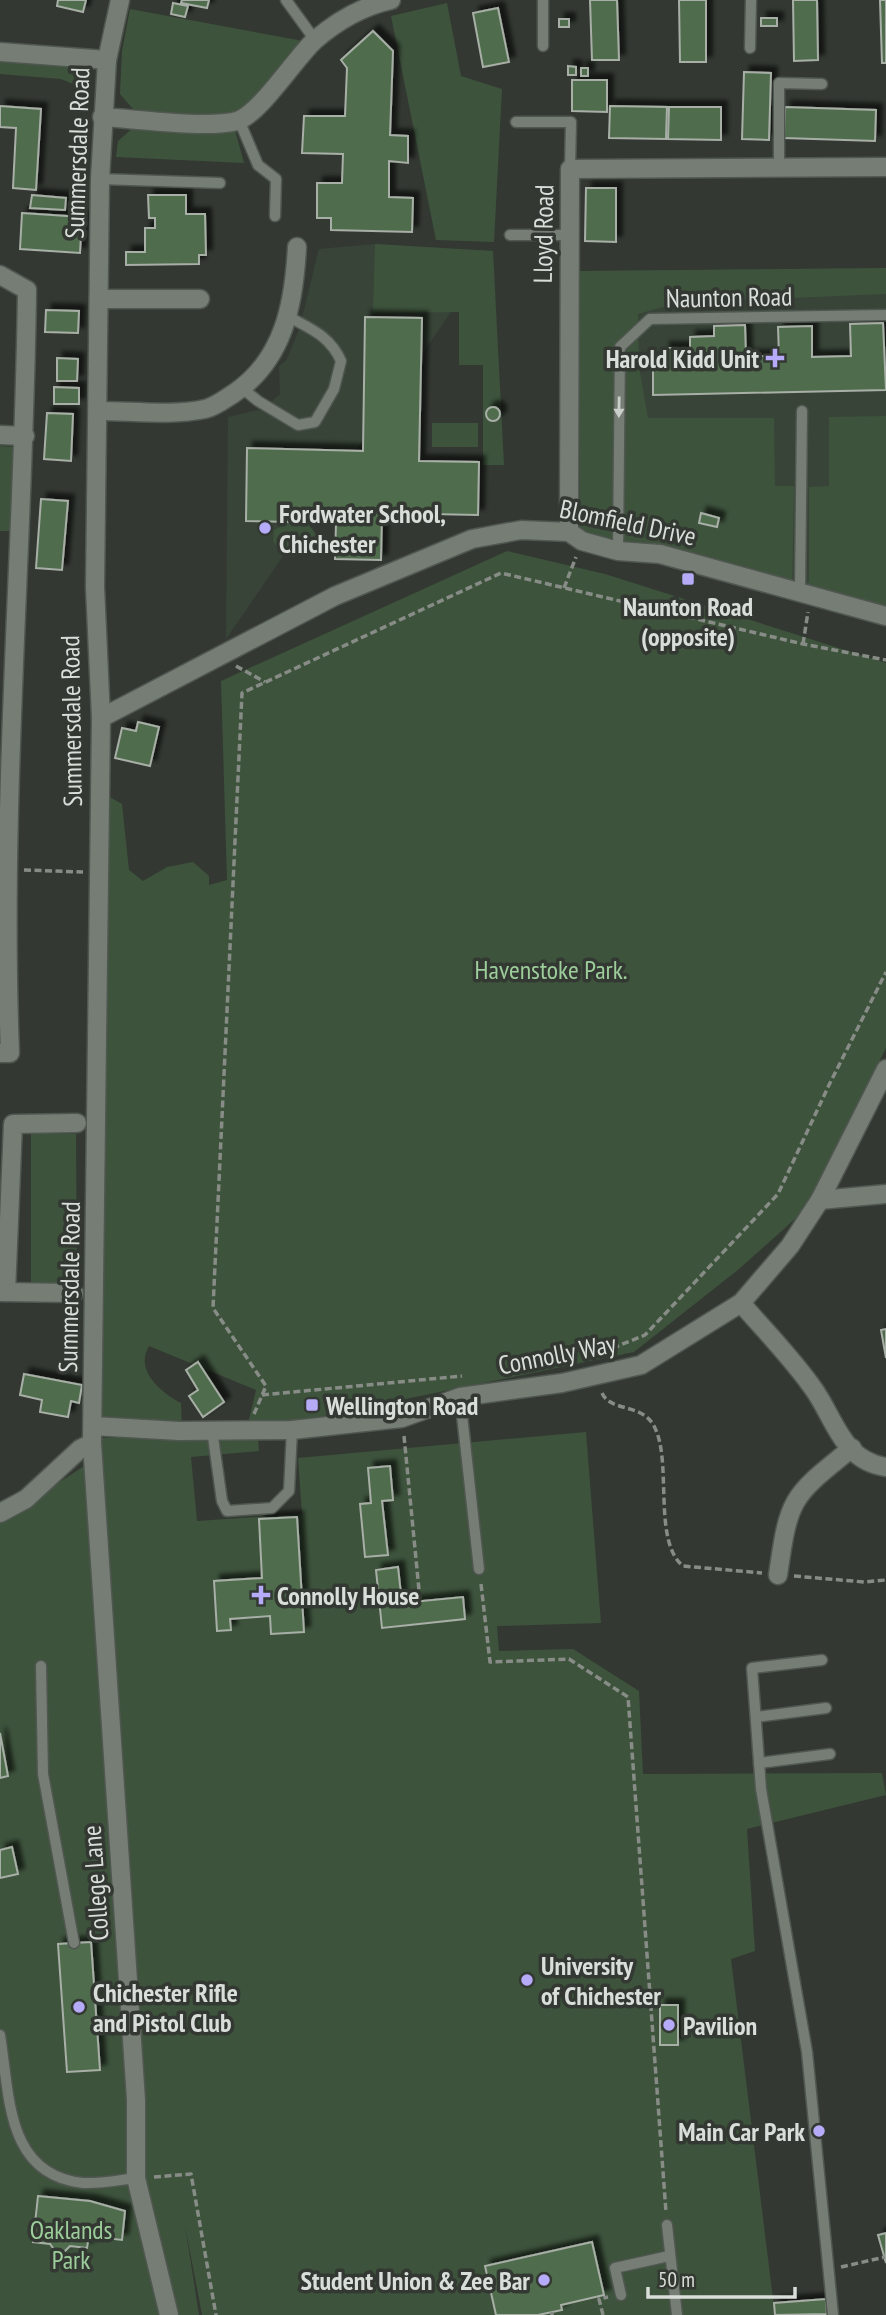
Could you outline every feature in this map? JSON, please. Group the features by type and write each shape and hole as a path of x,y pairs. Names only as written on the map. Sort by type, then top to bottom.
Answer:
{"street":[{"name":"Summersdale Road","path":"93,1435 101,718 94,587 100,179 107,60 120,0"},
{"path":"102,117 189,123 239,120 270,93 315,40 343,19 374,4 391,0"},
{"path":"0,52 107,60"},
{"name":"Lloyd Road","path":"575,536 568,235 570,169 886,167"},
{"path":"98,411 188,412 209,409 242,387 261,370 289,317 295,284 297,247"},
{"path":"0,275 27,290 25,436 4,839 8,870 3,955 5,1053"},
{"path":"99,299 200,299"},
{"path":"0,435 25,436"},
{"name":"Blomfield Drive","path":"101,718 335,596 471,539 521,530 575,536 618,551 660,554 886,616"},
{"name":"Connolly Way","path":"93,1435 292,1430 402,1418 460,1397 562,1383 641,1365 741,1303 790,1247 820,1200 886,1069"},
{"path":"74,1293 3,1292 13,1124 77,1123"},
{"path":"820,1200 886,1194"},
{"path":"741,1303 817,1392 833,1427 866,1461 886,1467"},
{"path":"0,1513 26,1499 93,1435"},
{"name":"College Lane","path":"93,1435 135,2087 136,2178 169,2315"},
{"path":"778,1575 792,1503 805,1486 852,1448"}],"lane":[{"path":"286,0 315,40"},
{"path":"543,0 544,46"},
{"path":"750,48 751,0"},
{"path":"779,166 779,83 822,84"},
{"path":"239,120 258,166 276,179 275,216"},
{"path":"516,122 570,122 570,169"},
{"path":"100,179 220,183"},
{"path":"510,235 568,235"},
{"name":"Naunton Road","path":"618,551 620,347 650,319 886,315"},
{"path":"242,387 258,401 298,425 314,422 324,410 334,388 341,360 325,336 289,317"},
{"path":"802,411 806,592"},
{"path":"460,1397 480,1569"},
{"path":"212,1430 222,1501 227,1511 272,1508 289,1491 293,1461 292,1430"},
{"path":"822,1660 752,1668 759,1763 775,1885 801,2007 833,2315"},
{"path":"41,1666 43,1774 74,1943"},
{"path":"756,1717 826,1708"},
{"path":"759,1763 830,1754"},
{"path":"0,2035 17,2138 32,2162 65,2178 83,2183 136,2178"},
{"path":"667,2225 677,2315"},
{"path":"621,2295 615,2268 670,2256"}],"path":[{"path":"565,588 575,536"},
{"path":"470,1376 262,1395 266,1386 213,1308 242,693 501,573 803,644 886,660"},
{"path":"803,644 806,592"},
{"path":"217,656 265,682"},
{"path":"8,870 98,872"},
{"path":"584,1359 645,1335 778,1194 829,1084 886,972"},
{"path":"599,1375 603,1397 612,1404 645,1415 654,1425 660,1442 666,1512 677,1560 683,1566 863,1582 886,1580"},
{"path":"402,1418 419,1590"},
{"path":"480,1569 490,1662 569,1659 628,1697 667,2225"},
{"path":"164,2176 191,2174 216,2315"},
{"path":"837,2268 884,2257"},
{"path":"603,2315 608,2315"}],"shaded area":[{"name":"Fordwater School, Chichester","path":"375,244 493,251 226,639 228,417 263,409 280,394 279,366 286,361 299,330 319,249"},
{"path":"886,268 886,619 580,534 579,271"}],"green space":[{"path":"447,3 461,76 502,89 494,242 436,240 391,16"},
{"path":"130,9 303,41 264,89 235,111 201,115 133,109 120,94 122,51"},
{"path":"0,62 79,66 87,76 86,101 73,84 61,79 0,74"},
{"path":"133,128 235,130 244,163 116,157 118,141"},
{"path":"375,244 493,251 504,465 483,465 483,365 459,365 459,312 373,313"},
{"path":"886,268 886,294 677,303 638,314 639,367 648,418 774,418 775,486 794,486 792,597 580,534 579,271"},
{"path":"886,416 886,619 803,600 809,580 809,487 829,486 829,417"},
{"path":"432,423 478,423 478,447 432,447"},
{"path":"0,446 13,447 10,531 0,531"},
{"path":"296,518 304,519 316,534 314,542 294,557 282,555 273,541 274,530"},
{"name":"Havenstoke Park.","path":"507,551 605,574 886,663 886,1048 804,1211 739,1269 634,1352 246,1432 256,1390 149,1346 145,1355 148,1372 159,1387 181,1403 182,1431 102,1429 108,796 122,804 129,870 143,881 167,867 193,862 209,876 209,885 227,880 221,681"},
{"path":"31,1134 76,1134 77,1289 31,1288"},
{"name":"University of Chichester","path":"586,1432 601,1623 497,1626 499,1651 573,1649 639,1691 643,1774 882,1773 886,1795 747,1829 755,1951 731,1959 775,2315 202,2315 185,2225 199,2315 0,2315 0,1521 101,1455 101,1438 258,1437 259,1451 191,1457 197,1521 302,1514 298,1458"}],"building":[{"path":"58,0 86,0 83,12 57,6"},
{"path":"182,0 209,0 207,8 181,3"},
{"path":"590,0 617,0 619,60 592,60"},
{"path":"679,0 706,0 706,62 680,62"},
{"path":"793,0 817,0 818,60 794,61"},
{"path":"880,0 886,0 886,63 882,63"},
{"path":"173,3 188,6 185,17 171,14"},
{"path":"498,8 509,62 483,67 473,13"},
{"path":"761,18 777,18 777,26 761,26"},
{"path":"559,19 569,19 569,27 559,27"},
{"path":"373,31 393,51 390,135 408,136 408,163 389,161 389,197 413,198 412,232 331,230 331,218 317,218 317,183 342,183 343,154 302,153 304,116 345,116 347,68 341,60"},
{"path":"568,66 576,67 576,75 568,75"},
{"path":"581,68 588,68 588,76 581,76"},
{"path":"744,72 771,73 769,140 742,139"},
{"path":"572,80 607,80 607,112 572,111"},
{"path":"0,106 41,109 36,190 13,188 16,128 0,127"},
{"path":"610,106 667,107 666,139 609,138"},
{"path":"669,107 721,107 721,140 668,139"},
{"path":"785,107 876,110 875,141 784,138"},
{"path":"586,188 616,188 616,242 585,241"},
{"path":"32,195 66,198 65,210 30,208"},
{"path":"148,195 186,195 186,214 205,214 206,255 199,255 199,264 126,265 126,252 145,252 145,228 155,228 155,218 149,218"},
{"path":"22,213 82,217 80,253 20,249"},
{"path":"46,310 79,311 78,333 45,332"},
{"path":"365,317 422,318 419,461 479,462 478,515 382,513 381,560 335,559 336,523 246,521 247,448 363,451"},
{"name":"Harold Kidd Unit","path":"883,323 886,390 653,395 653,360 665,360 664,348 690,348 690,337 714,336 714,326 745,325 746,356 779,356 778,327 812,326 812,357 851,356 850,324"},
{"path":"57,358 78,359 77,381 57,381"},
{"path":"54,387 79,388 79,404 54,404"},
{"path":"493,407 498,409 498,419 493,421 488,419 486,414 488,409"},
{"path":"47,413 73,414 71,461 44,459"},
{"path":"41,499 68,501 62,570 36,568"},
{"path":"701,513 719,518 717,527 699,523"},
{"path":"138,722 159,727 150,766 115,758 122,728 136,731"},
{"path":"886,1329 886,1358 881,1330"},
{"path":"198,1362 224,1402 203,1417 189,1396 198,1390 186,1370"},
{"path":"24,1374 82,1385 79,1403 71,1401 68,1417 40,1412 42,1400 20,1395"},
{"path":"390,1466 393,1500 382,1501 388,1555 365,1557 360,1504 371,1503 368,1468"},
{"path":"297,1517 304,1632 271,1634 270,1616 230,1619 231,1630 217,1631 214,1581 262,1578 259,1519"},
{"path":"398,1567 402,1603 463,1597 465,1619 382,1628 376,1570"},
{"path":"0,1733 8,1776 0,1778"},
{"path":"12,1847 18,1874 0,1878 0,1850"},
{"name":"Chichester Rifle and Pistol Club","path":"91,1942 100,2070 67,2072 58,1944"},
{"name":"Pavilion","path":"660,2005 678,2005 678,2045 660,2045"},
{"path":"38,2196 90,2201 125,2211 122,2240 89,2236 87,2248 70,2246 63,2253 56,2252 50,2244 33,2242"},
{"path":"886,2233 886,2263 878,2235"},
{"name":"Student Union & Zee Bar","path":"592,2242 604,2295 561,2305 562,2310 538,2315 496,2315 485,2266"},
{"path":"826,2299 827,2314 775,2315 774,2303"}],"place":[{"name":"Harold Kidd Unit","path":"775,358"},
{"name":"Fordwater School, Chichester","path":"265,528"},
{"name":"Naunton Road (opposite)","path":"688,579"},
{"name":"Wellington Road","path":"312,1405"},
{"name":"Connolly House","path":"261,1595"},
{"name":"University of Chichester","path":"527,1980"},
{"name":"Chichester Rifle and Pistol Club","path":"79,2007"},
{"name":"Pavilion","path":"669,2025"},
{"name":"Main Car Park","path":"819,2131"},
{"name":"Student Union & Zee Bar","path":"544,2280"}],"park label":[{"name":"Oaklands Park","path":"71,2244"}]}
